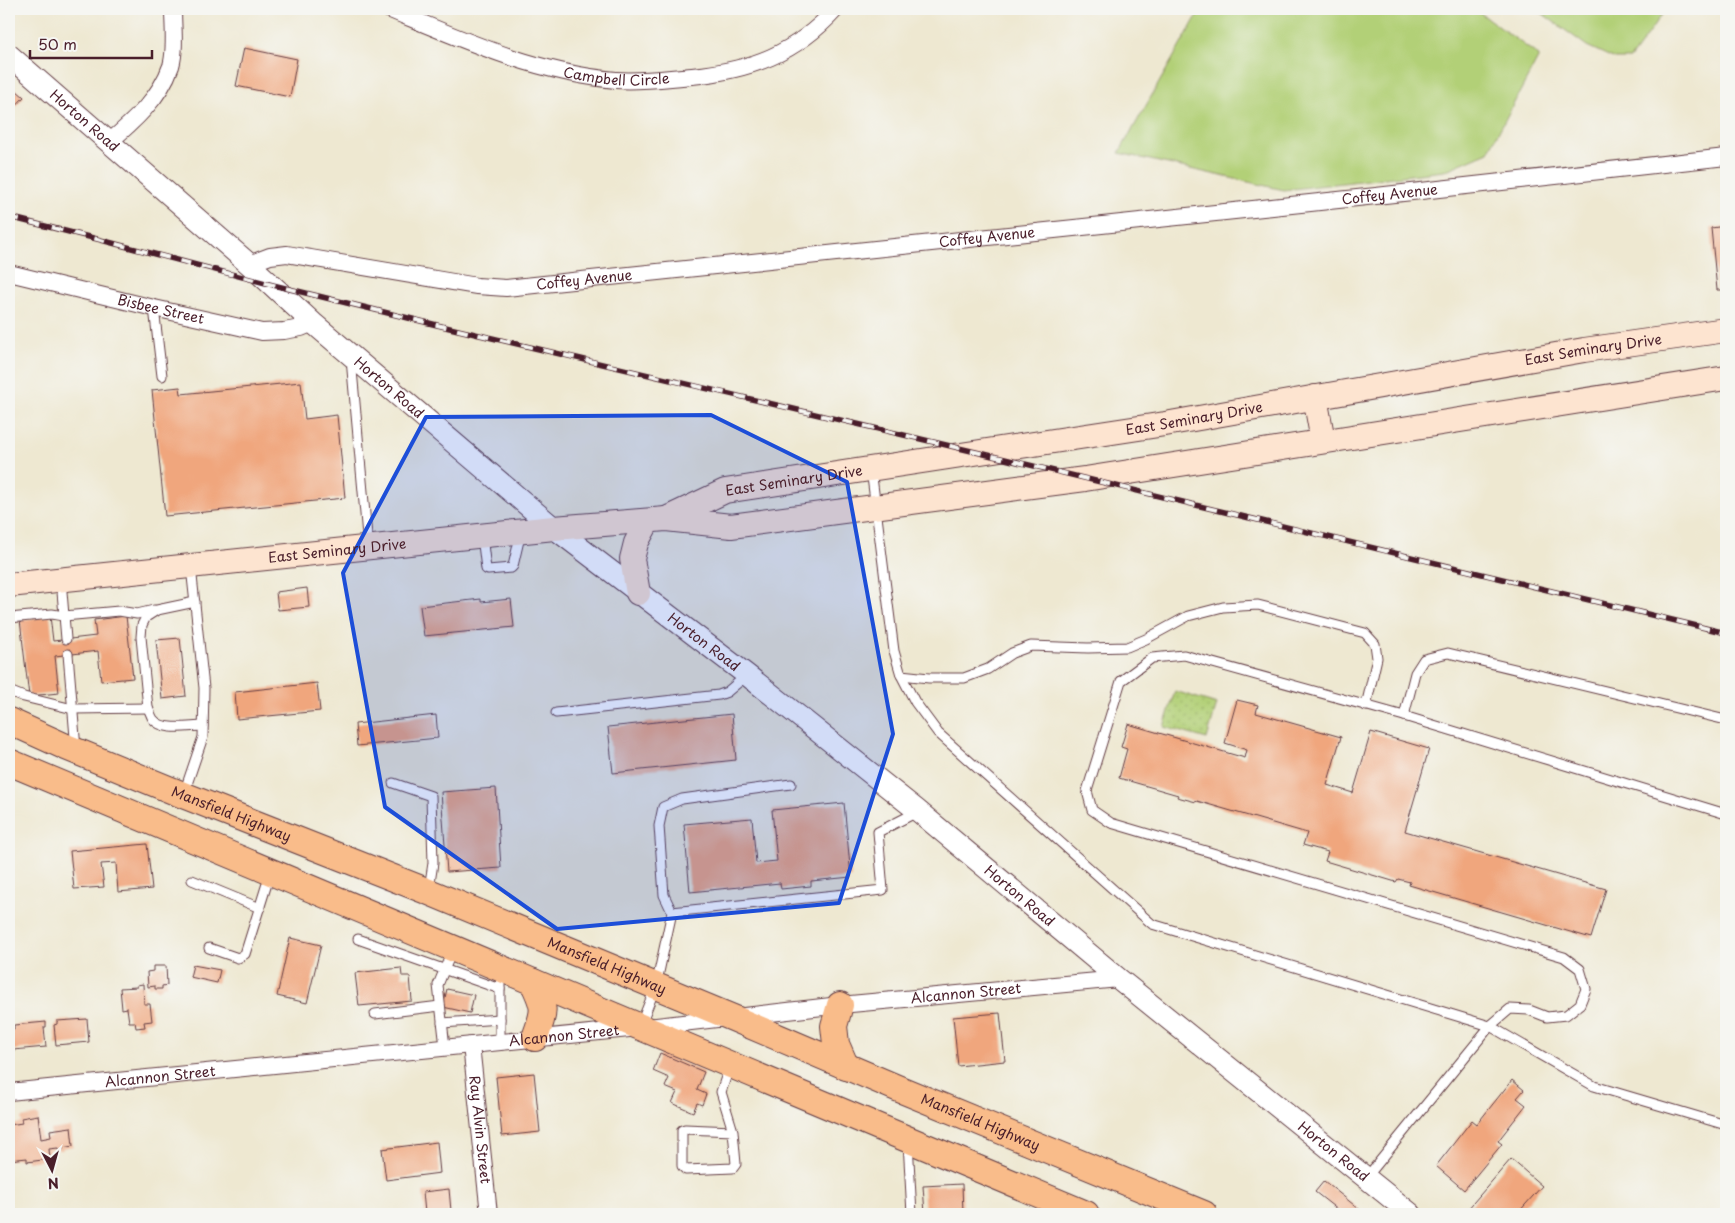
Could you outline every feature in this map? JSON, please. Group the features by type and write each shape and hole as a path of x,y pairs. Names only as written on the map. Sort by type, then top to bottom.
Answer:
{"main road":[{"name":"East Seminary Drive","path":"657,520 725,491 1165,424 1584,350 1726,330"},
{"name":"East Seminary Drive","path":"9,584 554,528 657,520 731,526 1085,479 1726,378"},
{"path":"1315,397 1323,441"},
{"path":"638,593 632,559 636,543 657,520"},
{"name":"Mansfield Highway","path":"9,721 76,752 428,892 1204,1214"},
{"path":"9,762 270,872 448,959 500,979 533,982 908,1140 1053,1206 1086,1214"},
{"path":"533,982 543,1004 542,1018 534,1038"},
{"path":"840,1005 834,1026 836,1044 846,1067"}],"street":[{"path":"108,143 130,125 162,86 171,65 174,39 173,9"},
{"name":"Campbell Circle","path":"388,9 488,50 573,74 617,80 654,80 747,67 774,56 804,38 823,23 836,9"},
{"name":"Horton Road","path":"9,55 249,264 313,323 554,528 748,675 918,811 1119,979 1411,1214"},
{"name":"Coffey Avenue","path":"249,264 270,256 287,254 477,286 506,288 1376,196 1726,156"},
{"name":"Bisbee Street","path":"9,273 262,332 301,328 313,323"},
{"name":"Alcannon Street","path":"9,1092 639,1028 840,1005 1119,979"},
{"name":"Ray Alvin Street","path":"471,1045 489,1214"}],"lane":[{"path":"154,308 162,376"},
{"path":"351,355 368,548"},
{"path":"870,469 894,650 901,675 915,702 938,732 1152,924 1490,1026 1594,1086 1726,1125"},
{"path":"482,536 486,568 488,570 511,568 521,532"},
{"path":"184,796 203,737 204,688 191,566"},
{"path":"61,579 66,639"},
{"path":"9,618 52,614 64,616 119,612 137,614 195,602"},
{"path":"901,675 929,678 964,678 988,669 1012,654 1031,646 1127,647 1188,616 1223,607 1258,606 1365,633 1375,644 1376,658 1366,706"},
{"path":"156,610 146,617 142,625 141,637 148,708 152,718 157,723 167,727 203,726"},
{"path":"1404,716 1415,673 1424,659 1448,653 1726,720"},
{"path":"68,654 76,752"},
{"path":"1366,1178 1490,1026 1510,1009 1529,1010 1547,1017 1566,1015 1580,1004 1586,989 1580,969 1564,957 1111,823 1092,810 1086,791 1121,681 1152,658 1184,655 1404,716 1726,814"},
{"path":"556,713 719,695 727,692 748,675"},
{"path":"9,691 24,697 73,709 148,708"},
{"path":"393,783 431,796 433,863 428,892"},
{"path":"639,1028 656,986 672,912 664,895 659,826 663,807 682,799 791,784"},
{"path":"672,912 883,890 878,832 918,811"},
{"path":"209,948 238,958 245,954 270,872"},
{"path":"192,880 260,908"},
{"path":"358,939 448,959 438,985 445,1047"},
{"path":"500,979 500,1042"},
{"path":"375,1014 440,1006"},
{"path":"442,1022 500,1019"},
{"path":"730,1065 721,1092 733,1131 736,1164 733,1168 686,1170 682,1166 682,1130 733,1131"},
{"path":"908,1140 912,1214"}],"highlighted area":[{"path":"711,415 847,482 893,734 839,903 557,929 385,807 343,573 426,417"}],"green space":[{"path":"1201,9 1475,9 1539,56 1488,152 1444,171 1284,190 1119,153"},
{"path":"1536,9 1666,9 1630,59 1615,59 1587,46"},
{"path":"1175,691 1217,704 1207,739 1164,727"}],"building":[{"path":"244,48 297,59 290,97 236,86"},
{"path":"9,84 24,97 9,113"},
{"path":"1726,226 1726,290 1717,290 1711,228"},
{"path":"301,382 305,419 337,415 345,498 165,516 152,390 180,387 181,394"},
{"path":"307,588 309,607 278,610 276,592"},
{"path":"481,599 481,602 511,599 514,627 424,636 420,606"},
{"path":"50,616 53,641 96,636 94,620 126,616 133,678 101,681 98,651 55,656 59,693 29,696 20,620"},
{"path":"180,638 186,696 162,699 156,640"},
{"path":"317,683 320,711 237,719 235,692"},
{"path":"1237,700 1258,705 1256,713 1341,737 1327,785 1353,793 1371,732 1429,749 1405,831 1606,889 1591,938 1409,885 1410,882 1398,879 1396,882 1325,861 1328,852 1303,845 1307,833 1177,797 1178,795 1119,778 1127,749 1121,747 1128,724 1245,758 1247,750 1225,743"},
{"path":"732,714 736,760 613,773 608,727"},
{"path":"436,715 438,738 357,746 355,724"},
{"path":"496,788 501,868 447,872 441,792"},
{"path":"844,803 851,877 811,881 811,886 781,889 780,883 690,892 684,824 752,818 756,863 777,861 772,810"},
{"path":"147,844 152,889 118,892 116,863 101,864 104,887 74,889 70,851"},
{"path":"290,938 321,945 307,1003 277,996"},
{"path":"193,965 220,970 217,983 190,977"},
{"path":"153,966 166,966 167,985 162,986 162,989 155,989 155,986 148,987 147,972 153,971"},
{"path":"401,968 402,976 410,976 412,1001 359,1006 355,973"},
{"path":"143,984 144,1004 150,1004 152,1021 144,1022 145,1027 136,1028 135,1022 129,1022 127,1008 122,1009 120,988 137,987 137,985"},
{"path":"447,989 474,995 470,1013 443,1007"},
{"path":"1000,1013 1005,1061 958,1066 953,1017"},
{"path":"87,1019 89,1042 56,1045 54,1025 57,1024 57,1021"},
{"path":"46,1022 46,1027 44,1027 46,1047 13,1050 11,1030 14,1029 14,1025"},
{"path":"660,1053 704,1072 697,1090 706,1094 702,1105 697,1103 693,1112 672,1103 677,1092 665,1087 669,1078 653,1071"},
{"path":"534,1073 540,1132 502,1136 496,1077"},
{"path":"1512,1080 1524,1090 1517,1098 1526,1105 1498,1141 1502,1144 1464,1190 1436,1166 1472,1120 1477,1124"},
{"path":"38,1115 41,1139 51,1137 50,1130 71,1127 73,1146 62,1148 63,1150 58,1150 58,1148 49,1149 50,1159 27,1162 27,1158 9,1160 9,1125 22,1123 21,1118"},
{"path":"437,1142 440,1173 386,1180 382,1149"},
{"path":"1511,1159 1542,1186 1517,1214 1472,1214 1467,1210"},
{"path":"1324,1181 1359,1209 1354,1214 1343,1214 1315,1192"},
{"path":"962,1184 963,1214 925,1214 923,1186"},
{"path":"449,1189 451,1211 448,1214 420,1214 425,1213 423,1192"}],"railway":[{"path":"9,217 437,325 980,453 1726,633"}]}
